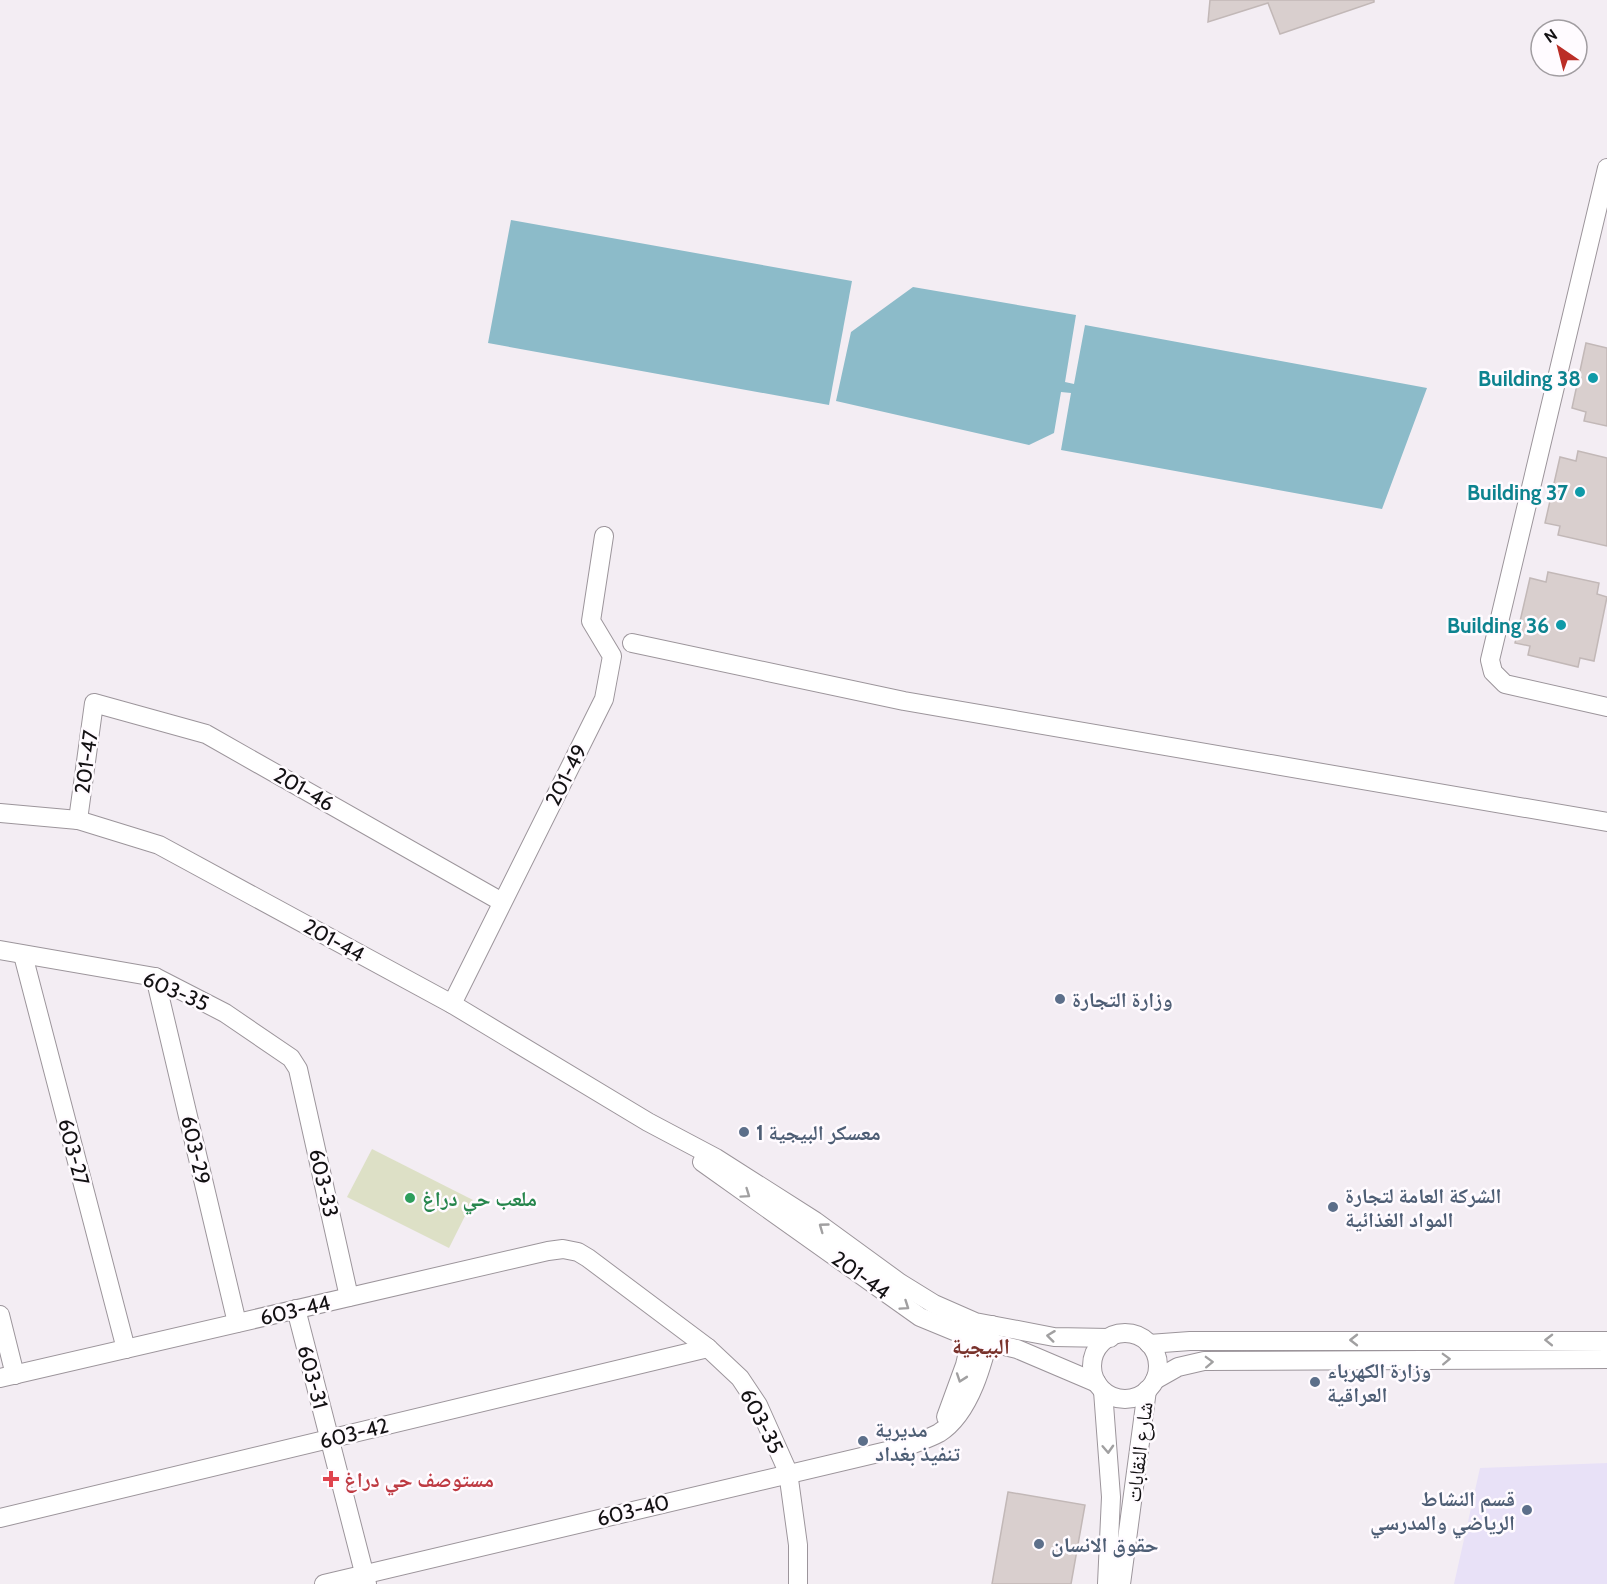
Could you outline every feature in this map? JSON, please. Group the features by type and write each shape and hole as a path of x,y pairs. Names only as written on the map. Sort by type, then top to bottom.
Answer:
{"street":[{"path":"1607,168 1490,660 1493,672 1505,684 1607,707"},
{"name":"201-49","path":"452,1004 604,699 612,656 591,621 604,536"},
{"path":"632,642 904,701 1607,822"},
{"name":"201-46","path":"94,703 206,734 502,902"},
{"name":"201-47","path":"78,820 94,703"},
{"name":"201-44","path":"0,813 78,820 159,844 452,1004 648,1122 920,1317 982,1332 1110,1338"},
{"name":"603-35","path":"0,950 154,977 190,993 280,1048 298,1069"},
{"name":"603-27","path":"23,955 126,1349"},
{"name":"603-29","path":"154,977 237,1323"},
{"name":"603-33","path":"298,1069 349,1297"},
{"name":"603-44","path":"8,1376 548,1251 563,1249 578,1252 588,1258"},
{"name":"603-35","path":"588,1258 708,1348 740,1378 750,1392 788,1472 798,1545 798,1584"},
{"name":"603-31","path":"296,1309 366,1579"},
{"path":"0,1315 8,1376"},
{"name":"201-44","path":"982,1332 1100,1387"},
{"name":"603-40","path":"324,1584 366,1579 788,1472 908,1446 940,1432 964,1404 982,1370 982,1332"},
{"path":"1151,1385 1158,1361 1149,1344 1132,1334 1110,1338 1100,1346 1094,1357 1093,1370 1100,1387 1122,1399 1135,1397 1178,1367 1204,1361 1491,1349 1607,1341"},
{"path":"1149,1344 1190,1341 1491,1349 1607,1359"},
{"name":"603-42","path":"0,1518 708,1348"},
{"name":"شارع النقابات","path":"1121,1584 1151,1385"},
{"name":"شارع النقابات","path":"1100,1387 1111,1497 1107,1584"}],"shaded area":[{"path":"1607,1463 1607,1584 1454,1584 1480,1468"}],"green space":[{"name":"ملعب حي دراغ","path":"372,1149 473,1200 449,1248 347,1197"}],"water":[{"path":"511,220 852,281 829,405 488,343"},
{"path":"913,287 1076,315 1065,382 1074,384 1085,325 1427,388 1382,509 1061,450 1071,393 1061,392 1054,433 1029,445 836,401 851,332"}],"building":[{"path":"1210,0 1374,0 1374,2 1280,34 1268,3 1208,22"},
{"name":"Building 38","path":"1586,343 1607,348 1607,426 1584,421 1586,412 1572,408"},
{"name":"Building 37","path":"1578,451 1607,458 1607,546 1558,535 1560,526 1545,523 1560,457 1576,461"},
{"name":"Building 36","path":"1548,572 1599,583 1597,594 1607,597 1594,661 1580,658 1578,667 1528,655 1530,646 1515,643 1530,578 1546,582"},
{"name":"حقوق الانسان","path":"1008,1492 1085,1505 1071,1584 992,1584"}],"place":[{"name":"Building 38","path":"1593,378"},
{"name":"Building 37","path":"1580,492"},
{"name":"Building 36","path":"1561,625"},
{"name":"وزارة التجارة","path":"1060,999"},
{"name":"معسكر البيجية 1","path":"744,1132"},
{"name":"ملعب حي دراغ","path":"410,1198"},
{"name":"الشركة العامة لتجارة المواد الغذائية","path":"1333,1207"},
{"name":"وزارة الكهرباء العراقية","path":"1315,1382"},
{"name":"مديرية تنفيذ بغداد","path":"863,1441"},
{"name":"مستوصف حي دراغ","path":"331,1479"},
{"name":"قسم النشاط الرياضي والمدرسي","path":"1527,1510"},
{"name":"حقوق الانسان","path":"1039,1544"}],"district":[{"name":"البيجية","path":"981,1346"}]}
